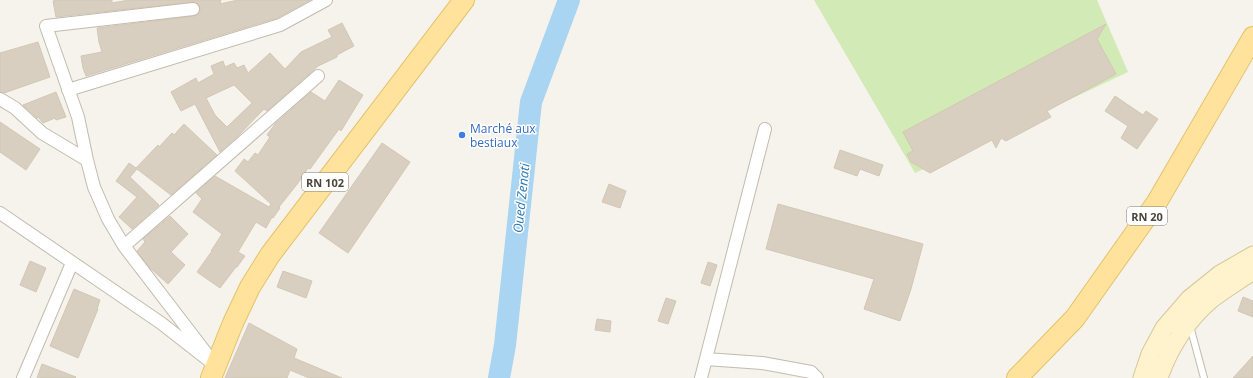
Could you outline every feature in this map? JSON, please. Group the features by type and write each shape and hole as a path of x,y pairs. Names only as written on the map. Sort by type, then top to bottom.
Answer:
{"main road":[{"name":"RN 102","path":"214,372 233,323 250,287 270,255 464,0"},
{"name":"RN 20","path":"1017,378 1075,318 1157,202 1253,37"},
{"path":"1142,378 1150,354 1164,328 1189,299 1220,274 1253,255"},
{"path":"1159,378 1173,346 1189,323 1212,299 1253,271"}],"street":[{"path":"68,90 280,25 326,0"},
{"path":"193,9 46,26 78,117 94,187 108,219 124,246 214,372"},
{"path":"124,246 318,76"},
{"path":"0,98 15,108 42,133 87,160"},
{"path":"701,378 765,129"},
{"path":"0,213 161,323 214,372"},
{"path":"23,378 72,263"},
{"path":"706,360 762,363 811,372 817,378"}],"lane":[{"path":"1189,323 1204,378"}],"green space":[{"path":"814,0 1097,0 1128,72 915,173"}],"building":[{"path":"112,0 112,3 129,0 221,0 220,4 238,0 310,0 277,18 86,76 81,56 102,52 97,28 194,16 200,12 200,8 196,2 192,2 56,17 53,1"},
{"path":"342,23 354,46 337,55 337,57 318,66 267,111 264,109 220,152 195,104 181,111 171,92 196,78 198,83 214,74 211,66 223,61 225,67 234,63 237,68 244,65 248,73 270,53 285,69 301,52 332,37 328,30","holes":["234,85 252,103 227,127 215,115 206,98"]},
{"path":"1106,24 1097,39 1116,74 1047,111 1051,117 1006,141 1001,138 996,148 992,140 930,173 911,162 907,154 913,151 903,132"},
{"path":"38,42 50,77 4,93 0,92 0,53"},
{"path":"339,80 363,95 341,131 339,129 310,169 308,168 279,207 280,208 273,218 272,217 266,228 256,222 238,252 245,256 220,288 197,272 222,234 193,212 202,199 196,193 215,176 269,207 271,204 235,171 244,159 248,162 255,153 258,155 270,137 267,135 275,124 311,92 325,101"},
{"path":"56,92 66,117 56,120 55,118 43,123 23,105"},
{"path":"1115,96 1143,115 1146,111 1158,119 1137,149 1121,138 1128,126 1105,111"},
{"path":"0,122 40,149 26,170 0,152"},
{"path":"184,124 217,155 171,195 137,169 130,177 159,205 132,229 119,217 137,197 116,181 129,163 136,168 158,145 159,147 172,133 174,135"},
{"path":"382,143 410,162 348,253 319,233"},
{"path":"840,150 883,165 879,176 860,169 857,176 834,168"},
{"path":"609,184 626,191 620,208 602,202"},
{"path":"778,204 923,244 911,289 900,321 864,309 874,279 766,249"},
{"path":"170,216 188,234 171,252 185,265 168,284 150,268 137,251 145,242 143,239"},
{"path":"30,261 46,268 36,292 20,285"},
{"path":"708,262 717,265 710,286 701,283"},
{"path":"283,271 312,281 306,298 277,287"},
{"path":"74,289 100,300 98,309 78,358 50,346"},
{"path":"1243,297 1253,301 1253,317 1238,311"},
{"path":"666,298 676,301 668,324 658,321"},
{"path":"597,319 611,321 610,332 595,330"},
{"path":"249,323 297,349 294,358 342,378 309,378 290,370 287,378 225,378"},
{"path":"1253,356 1253,378 1233,378"},
{"path":"42,364 76,377 37,378"}],"waterway":[{"name":"Oued Zenati","path":"499,378 505,345 531,102 569,0"}],"place":[{"name":"Marché aux bestiaux","path":"462,135"}]}
